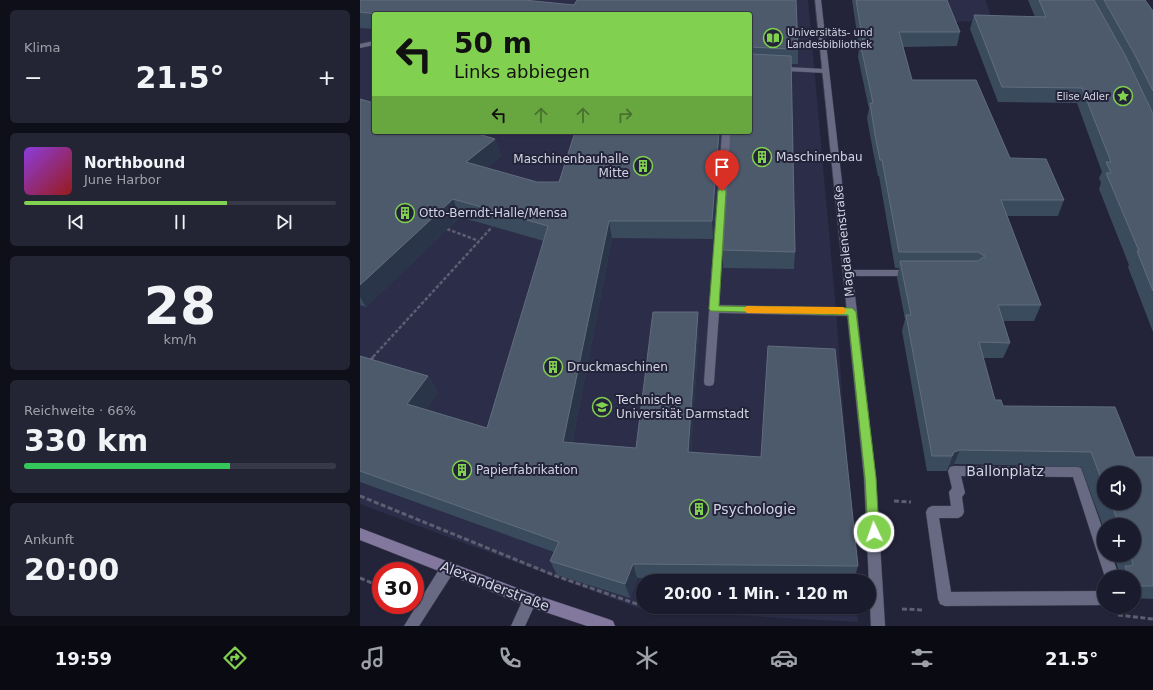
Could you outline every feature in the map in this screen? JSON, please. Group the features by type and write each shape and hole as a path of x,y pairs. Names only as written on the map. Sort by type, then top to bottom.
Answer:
{"main road":[{"name":"Alexanderstraße","path":"360,534 530,600 608,626"}],"street":[{"name":"Magdalenenstraße","path":"818,0 872,500 878,626"},
{"path":"360,46 372,43"},
{"path":"752,67 825,71"},
{"path":"709,382 726,134"},
{"path":"848,273 918,273"},
{"path":"714,309 852,312"},
{"name":"Ballonplatz","path":"1097,533 1077,472 954,471 959,493 954,492 958,512 932,512 945,599 1097,598"},
{"path":"411,626 448,568"},
{"path":"518,626 530,600"}],"path":[{"path":"365,366 492,227"},
{"path":"447,229 479,241"},
{"path":"360,496 556,576 636,604"},
{"path":"872,500 916,502"},
{"path":"360,578 372,583"}],"shaded area":[{"name":"Technische Universität Darmstadt","path":"360,0 808,0 836,310 855,574 636,574 636,607 360,504"},
{"path":"853,0 985,0 993,21 947,22"},
{"name":"Technische Universität Darmstadt","path":"715,614 857,614 858,622"}],"building":[{"name":"Universitäts- und Landesbibliothek","path":"360,0 524,0 574,5 577,0 796,0 798,48 752,47 752,12 372,12 372,13 360,12"},
{"path":"856,0 947,0 960,32 899,32 912,80 976,80 1010,158 1046,159 1064,200 1001,200 1041,305 998,305 1010,343 979,342 995,400 1001,400 1003,406 1115,407 1135,457 1153,457 1153,586 1141,586 1141,570 1126,570 1125,566 1131,566 1133,564 1132,562 1141,562 1141,518 1117,518 1114,510 1141,510 1141,466 1097,466 1097,468 1091,452 960,450 954,452 952,456 932,456 906,315 911,315 900,261 978,261 985,256 978,252 899,252 882,160 880,160 875,135 870,103 873,103 860,42 863,42"},
{"path":"1039,0 1094,0 1126,57 1153,114 1153,291 1137,251 1139,251 1106,173 1111,173 1106,162 1111,162 1082,88 1002,87 974,15 1046,17"},
{"path":"1104,0 1145,0 1153,11 1153,91 1135,55"},
{"name":"Maschinenbau","path":"752,54 791,56 795,252 723,250 730,134 752,134"},
{"path":"360,99 372,102 372,134 479,134 495,139 466,162 537,182 559,182 574,134 719,134 712,221 609,221 563,442 636,448 653,312 698,312 688,452 761,457 768,346 835,349 858,566 633,564 625,584 550,561 559,542 360,471 360,356 428,376 407,404 487,428 548,226 453,199 360,285"}],"slow traffic":[{"path":"747,309 843,311"}],"place":[{"name":"Universitäts- und Landesbibliothek","path":"773,38"},
{"name":"Elise Adler","path":"1123,96"},
{"name":"Maschinenbau","path":"762,157"},
{"name":"Maschinenbauhalle Mitte","path":"643,166"},
{"name":"Otto-Berndt-Halle/Mensa","path":"405,213"},
{"name":"Druckmaschinen","path":"553,367"},
{"name":"Technische Universität Darmstadt","path":"602,407"},
{"name":"Papierfabrikation","path":"462,470"},
{"name":"Psychologie","path":"699,509"}],"route":[{"path":"722,191 714,309 836,310 852,312 870,478 874,532"}]}
